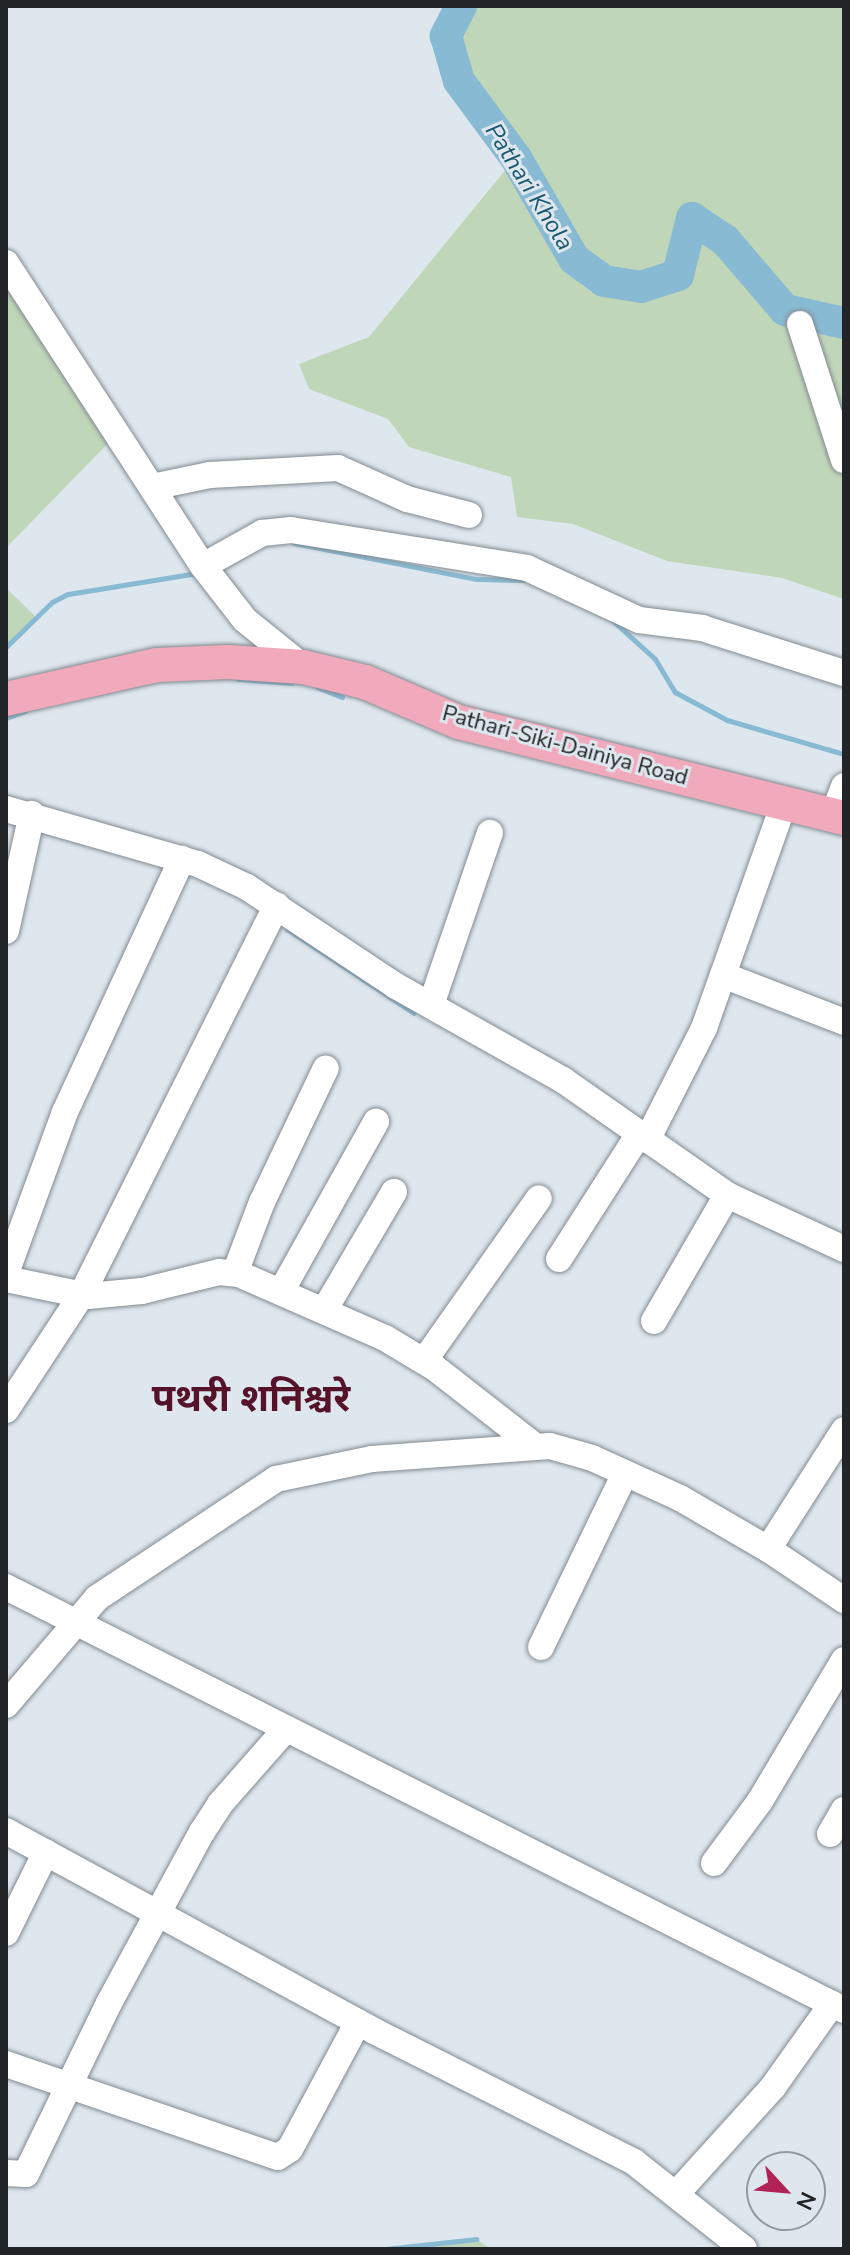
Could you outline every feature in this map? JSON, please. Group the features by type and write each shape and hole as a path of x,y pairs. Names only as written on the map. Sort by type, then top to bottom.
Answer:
{"main road":[{"name":"Pathari-Siki-Dainiya Road","path":"6,699 157,665 228,662 303,667 365,682 459,722 785,801 840,806"}],"street":[{"path":"6,263 203,566 245,620 303,667"},
{"path":"800,324 844,460"},
{"path":"152,487 210,475 338,468 421,504 469,515"},
{"path":"203,566 262,533 291,530 527,568 639,620 702,628 844,673"},
{"path":"559,1259 643,1137 704,1028 785,801"},
{"path":"6,931 19,812 182,859 277,905 431,1005 518,1052 727,1195 844,1249"},
{"path":"431,1005 490,833"},
{"path":"182,859 65,1112 30,1195 6,1276 81,1296 142,1291 219,1272 235,1273 325,1309 424,1361 535,1446"},
{"path":"6,1410 81,1296 277,905"},
{"path":"723,975 844,1022"},
{"path":"235,1273 326,1068"},
{"path":"282,1290 376,1122"},
{"path":"325,1309 394,1192"},
{"path":"654,1321 727,1195"},
{"path":"424,1361 539,1198"},
{"path":"768,1549 844,1430"},
{"path":"6,1705 75,1622 125,1577 276,1479 372,1459 535,1446 592,1458 768,1549 844,1600"},
{"path":"541,1647 625,1473"},
{"path":"6,1587 841,2007 677,2193"},
{"path":"714,1863 760,1801 844,1660"},
{"path":"6,2173 26,2174 69,2083 159,1911 220,1804 285,1730"},
{"path":"830,1834 844,1810"},
{"path":"6,1831 159,1911 358,2022 634,2162 744,2249"},
{"path":"6,1933 46,1852"},
{"path":"6,2064 69,2083 278,2157 290,2149 358,2022"}],"green space":[{"path":"461,6 844,6 844,599 782,578 667,561 573,524 517,517 511,477 409,447 388,419 309,389 299,364 369,337 515,158 459,81 446,36"},
{"path":"6,263 117,434 6,548"},
{"path":"6,588 36,617 6,647"},
{"path":"476,2239 491,2249 385,2249 426,2244"}],"waterway":[{"name":"Pathari Khola","path":"461,6 446,36 459,81 516,158 574,259 604,281 641,287 678,275 692,218 725,240 785,310 844,323"},
{"path":"294,543 476,579 524,580"},
{"path":"6,647 52,602 68,594 197,573"},
{"path":"612,620 655,659 675,692 727,720 844,754"},
{"path":"238,679 292,683"},
{"path":"317,687 342,697"},
{"path":"6,718 25,711"},
{"path":"287,929 414,1013"},
{"path":"385,2249 476,2239"},
{"path":"312,2249 329,2249"}],"district":[{"name":"पथरी शनिश्चरे","path":"251,1399"}]}
